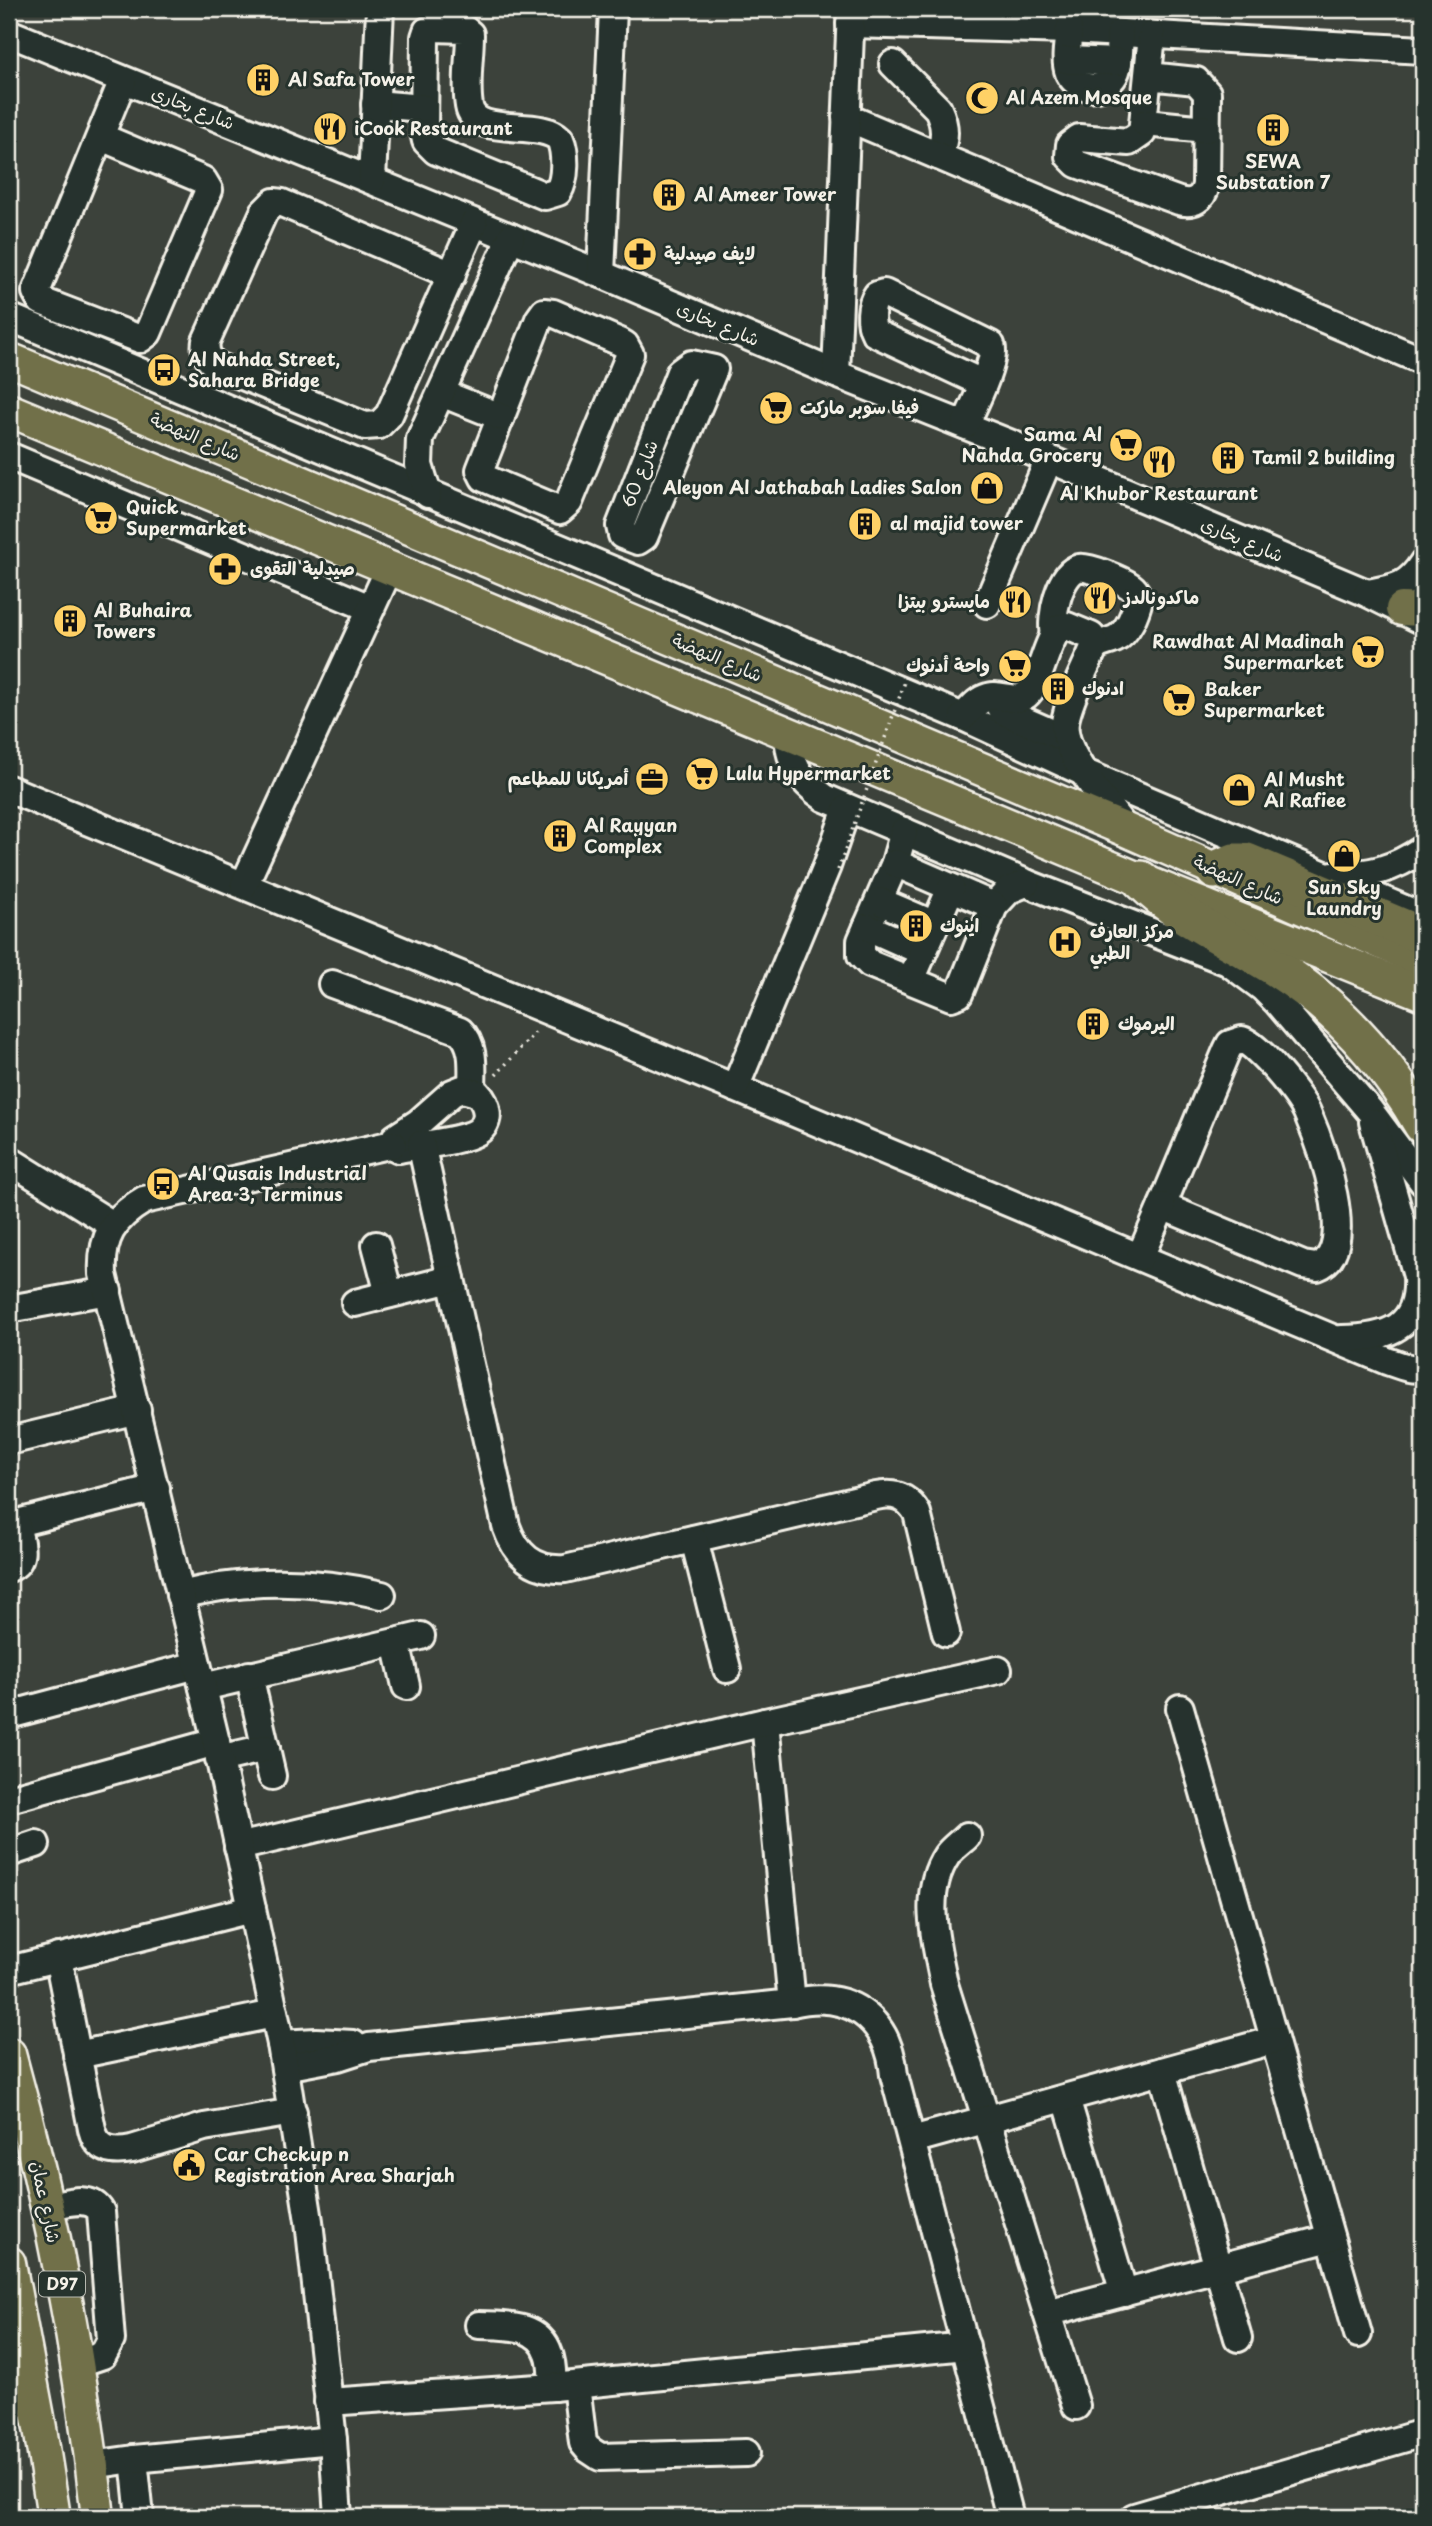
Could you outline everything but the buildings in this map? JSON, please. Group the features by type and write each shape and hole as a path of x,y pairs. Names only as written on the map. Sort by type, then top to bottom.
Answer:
{"highway":[{"path":"1215,870 1234,862 1247,862 1423,936"},
{"path":"1141,880 1175,910 1279,970 1334,1012 1381,1063 1423,1125"}],"main road":[{"name":"شارع النهضة","path":"9,359 1126,830 1423,961"},
{"name":"شارع النهضة","path":"9,410 1141,880 1423,994"},
{"name":"شارع عمان","path":"9,2054 46,2207 76,2364 98,2517"},
{"name":"D97","path":"9,2263 54,2517"}],"street":[{"path":"372,180 380,9"},
{"path":"601,274 613,9"},
{"path":"836,374 850,16 1120,33 1155,29 1220,29 1423,50"},
{"path":"434,28 467,30 470,34 468,100 471,112 485,124 555,133 564,146 561,188 554,195 545,196 436,151 425,136 423,108 425,34 434,28"},
{"path":"1149,76 1191,80 1201,84 1207,93 1206,185 1201,196 1191,202 1179,201 1082,166 1072,161 1069,156 1070,145 1079,138 1129,142 1142,133 1145,123 1149,76 1155,29"},
{"path":"1069,30 1067,60 1070,74 1074,80 1089,88 1101,87 1111,80 1118,62 1120,33"},
{"name":"شارع بخارى","path":"9,33 601,274 1416,614"},
{"path":"893,64 938,109 945,128 937,156"},
{"path":"101,136 203,180 209,190 148,332 140,339 41,301 36,292 123,80"},
{"path":"375,104 423,108"},
{"path":"846,117 1423,361"},
{"path":"1145,123 1206,130"},
{"path":"452,275 282,202 274,202 264,212 206,341 206,353 212,363 218,366 365,426 379,425 390,415 452,275 474,223"},
{"path":"381,474 397,463 420,439 511,237"},
{"path":"544,312 587,327 625,345 628,349 628,359 564,509 555,510 484,478 481,474 481,466 500,417 544,312"},
{"path":"9,317 963,718 1423,917"},
{"name":"شارع 60","path":"714,369 691,364 680,372 620,526 620,532 625,536 640,541 644,537 714,369 729,328"},
{"path":"965,425 982,383"},
{"path":"441,393 500,417"},
{"path":"420,439 421,476 428,494"},
{"path":"9,456 370,608"},
{"path":"987,604 1049,459"},
{"path":"1367,593 1401,587 1414,577 1423,564"},
{"path":"244,885 390,567"},
{"path":"1054,635 1053,609 1065,581 1074,570 1088,568 1132,587 1139,599 1122,635 1102,642 1094,649"},
{"path":"963,718 981,700 994,696 1015,699 1028,693 1060,626 1067,625 1091,636 1094,649 1067,715 1064,727 1066,739 1085,773 1126,830"},
{"path":"994,696 998,707 1006,713 1066,739"},
{"path":"788,733 789,753 802,779 825,798 1026,883 1228,962 1278,1003 1370,1111 1413,1165 1423,1182"},
{"path":"9,789 1403,1367 1417,1370 1423,1368"},
{"path":"735,1088 827,866 846,807"},
{"path":"904,831 893,868 859,948 861,955 870,964 951,997 958,994 994,905 1009,890 1026,883"},
{"path":"1324,875 1380,872 1404,862 1423,849"},
{"path":"893,868 949,893 994,905"},
{"path":"911,981 949,893"},
{"path":"879,901 935,925"},
{"path":"867,927 923,952"},
{"path":"332,985 460,1031 470,1044 470,1091"},
{"path":"1140,1257 1227,1050 1236,1041 1249,1041 1307,1112 1335,1202 1338,1229 1332,1254 1323,1265 1310,1268 1162,1206"},
{"path":"470,1091 483,1099 488,1111 485,1124 469,1135 399,1149 393,1144 395,1138 418,1123 452,1093 470,1091"},
{"path":"1337,1339 1366,1339 1416,1322 1417,1276 1370,1111"},
{"path":"338,2517 333,2440 309,2221 283,2055 218,1750 103,1275 102,1257 113,1226 127,1210 144,1200 393,1144"},
{"path":"421,1144 506,1526 519,1553 536,1565 555,1569 890,1494 903,1498 917,1513 946,1633"},
{"path":"9,1160 113,1226"},
{"path":"108,1291 121,1247 132,1227 146,1209 163,1195"},
{"path":"376,1245 389,1294"},
{"path":"355,1303 451,1279"},
{"path":"9,1308 108,1291"},
{"path":"9,1441 136,1410"},
{"path":"9,1568 16,1565 21,1556 13,1524 156,1488"},
{"path":"694,1538 727,1669"},
{"path":"180,1595 219,1586 267,1581 325,1584 382,1595"},
{"path":"9,1715 200,1676 249,1675 408,1639 406,1686"},
{"path":"238,1847 765,1722 998,1670"},
{"path":"249,1675 272,1776"},
{"path":"1180,1708 1358,2334"},
{"path":"765,1722 792,2003"},
{"path":"9,1799 218,1750 266,1748"},
{"path":"967,1836 948,1853 936,1876 931,1901 944,1984 1076,2406"},
{"path":"9,1853 36,1844"},
{"path":"9,1970 252,1909"},
{"path":"58,1956 94,2137 104,2148 112,2151 132,2149 204,2127 293,2112"},
{"path":"283,2055 338,2057 369,2047 792,2003 829,2010 854,2024 875,2043 894,2075 1010,2517"},
{"path":"77,2054 274,2014"},
{"path":"912,2140 1274,2040"},
{"path":"1162,2071 1238,2339"},
{"path":"1066,2098 1124,2293"},
{"path":"46,2207 89,2201 97,2204 102,2212 111,2340 103,2355 76,2364"},
{"path":"1047,2313 1331,2238"},
{"path":"479,2325 519,2327 533,2332 542,2340 564,2386 583,2443 600,2457 746,2453"},
{"path":"328,2402 564,2386 966,2346"},
{"path":"1134,2517 1423,2433"},
{"path":"92,2465 333,2440"},
{"path":"134,2459 140,2517"}],"path":[{"path":"838,870 907,676"},
{"path":"470,1091 523,1047 550,1013"}],"place":[{"name":"Al Safa Tower","path":"263,80"},
{"name":"Al Azem Mosque","path":"982,98"},
{"name":"iCook Restaurant","path":"330,129"},
{"name":"SEWA Substation 7","path":"1273,130"},
{"name":"Al Ameer Tower","path":"669,195"},
{"name":"لايف صيدلية","path":"640,254"},
{"name":"Al Nahda Street, Sahara Bridge","path":"164,370"},
{"name":"فيفا سوبر ماركت","path":"776,408"},
{"name":"Sama Al Nahda Grocery","path":"1126,445"},
{"name":"Tamil 2 building","path":"1228,458"},
{"name":"Al Khubor Restaurant","path":"1159,462"},
{"name":"Aleyon Al Jathabah Ladies Salon","path":"987,488"},
{"name":"Quick Supermarket","path":"101,518"},
{"name":"al majid tower","path":"865,524"},
{"name":"صيدلية التقوى","path":"225,569"},
{"name":"ماكدونالدز","path":"1100,598"},
{"name":"مايسترو بيتزا","path":"1015,602"},
{"name":"Al Buhaira Towers","path":"70,621"},
{"name":"Rawdhat Al Madinah Supermarket","path":"1368,652"},
{"name":"واحة أدنوك","path":"1015,666"},
{"name":"ادنوك","path":"1058,689"},
{"name":"Baker Supermarket","path":"1179,700"},
{"name":"Lulu Hypermarket","path":"702,774"},
{"name":"أمريكانا للمطاعم","path":"652,779"},
{"name":"Al Musht Al Rafiee","path":"1239,790"},
{"name":"Al Rayyan Complex","path":"560,836"},
{"name":"Sun Sky Laundry","path":"1344,856"},
{"name":"اينوك","path":"916,926"},
{"name":"مركز العارف الطبي","path":"1065,942"},
{"name":"اليرموك","path":"1093,1024"},
{"name":"Al Qusais Industrial Area 3, Terminus","path":"163,1184"},
{"name":"Car Checkup n Registration Area Sharjah","path":"189,2165"}]}
